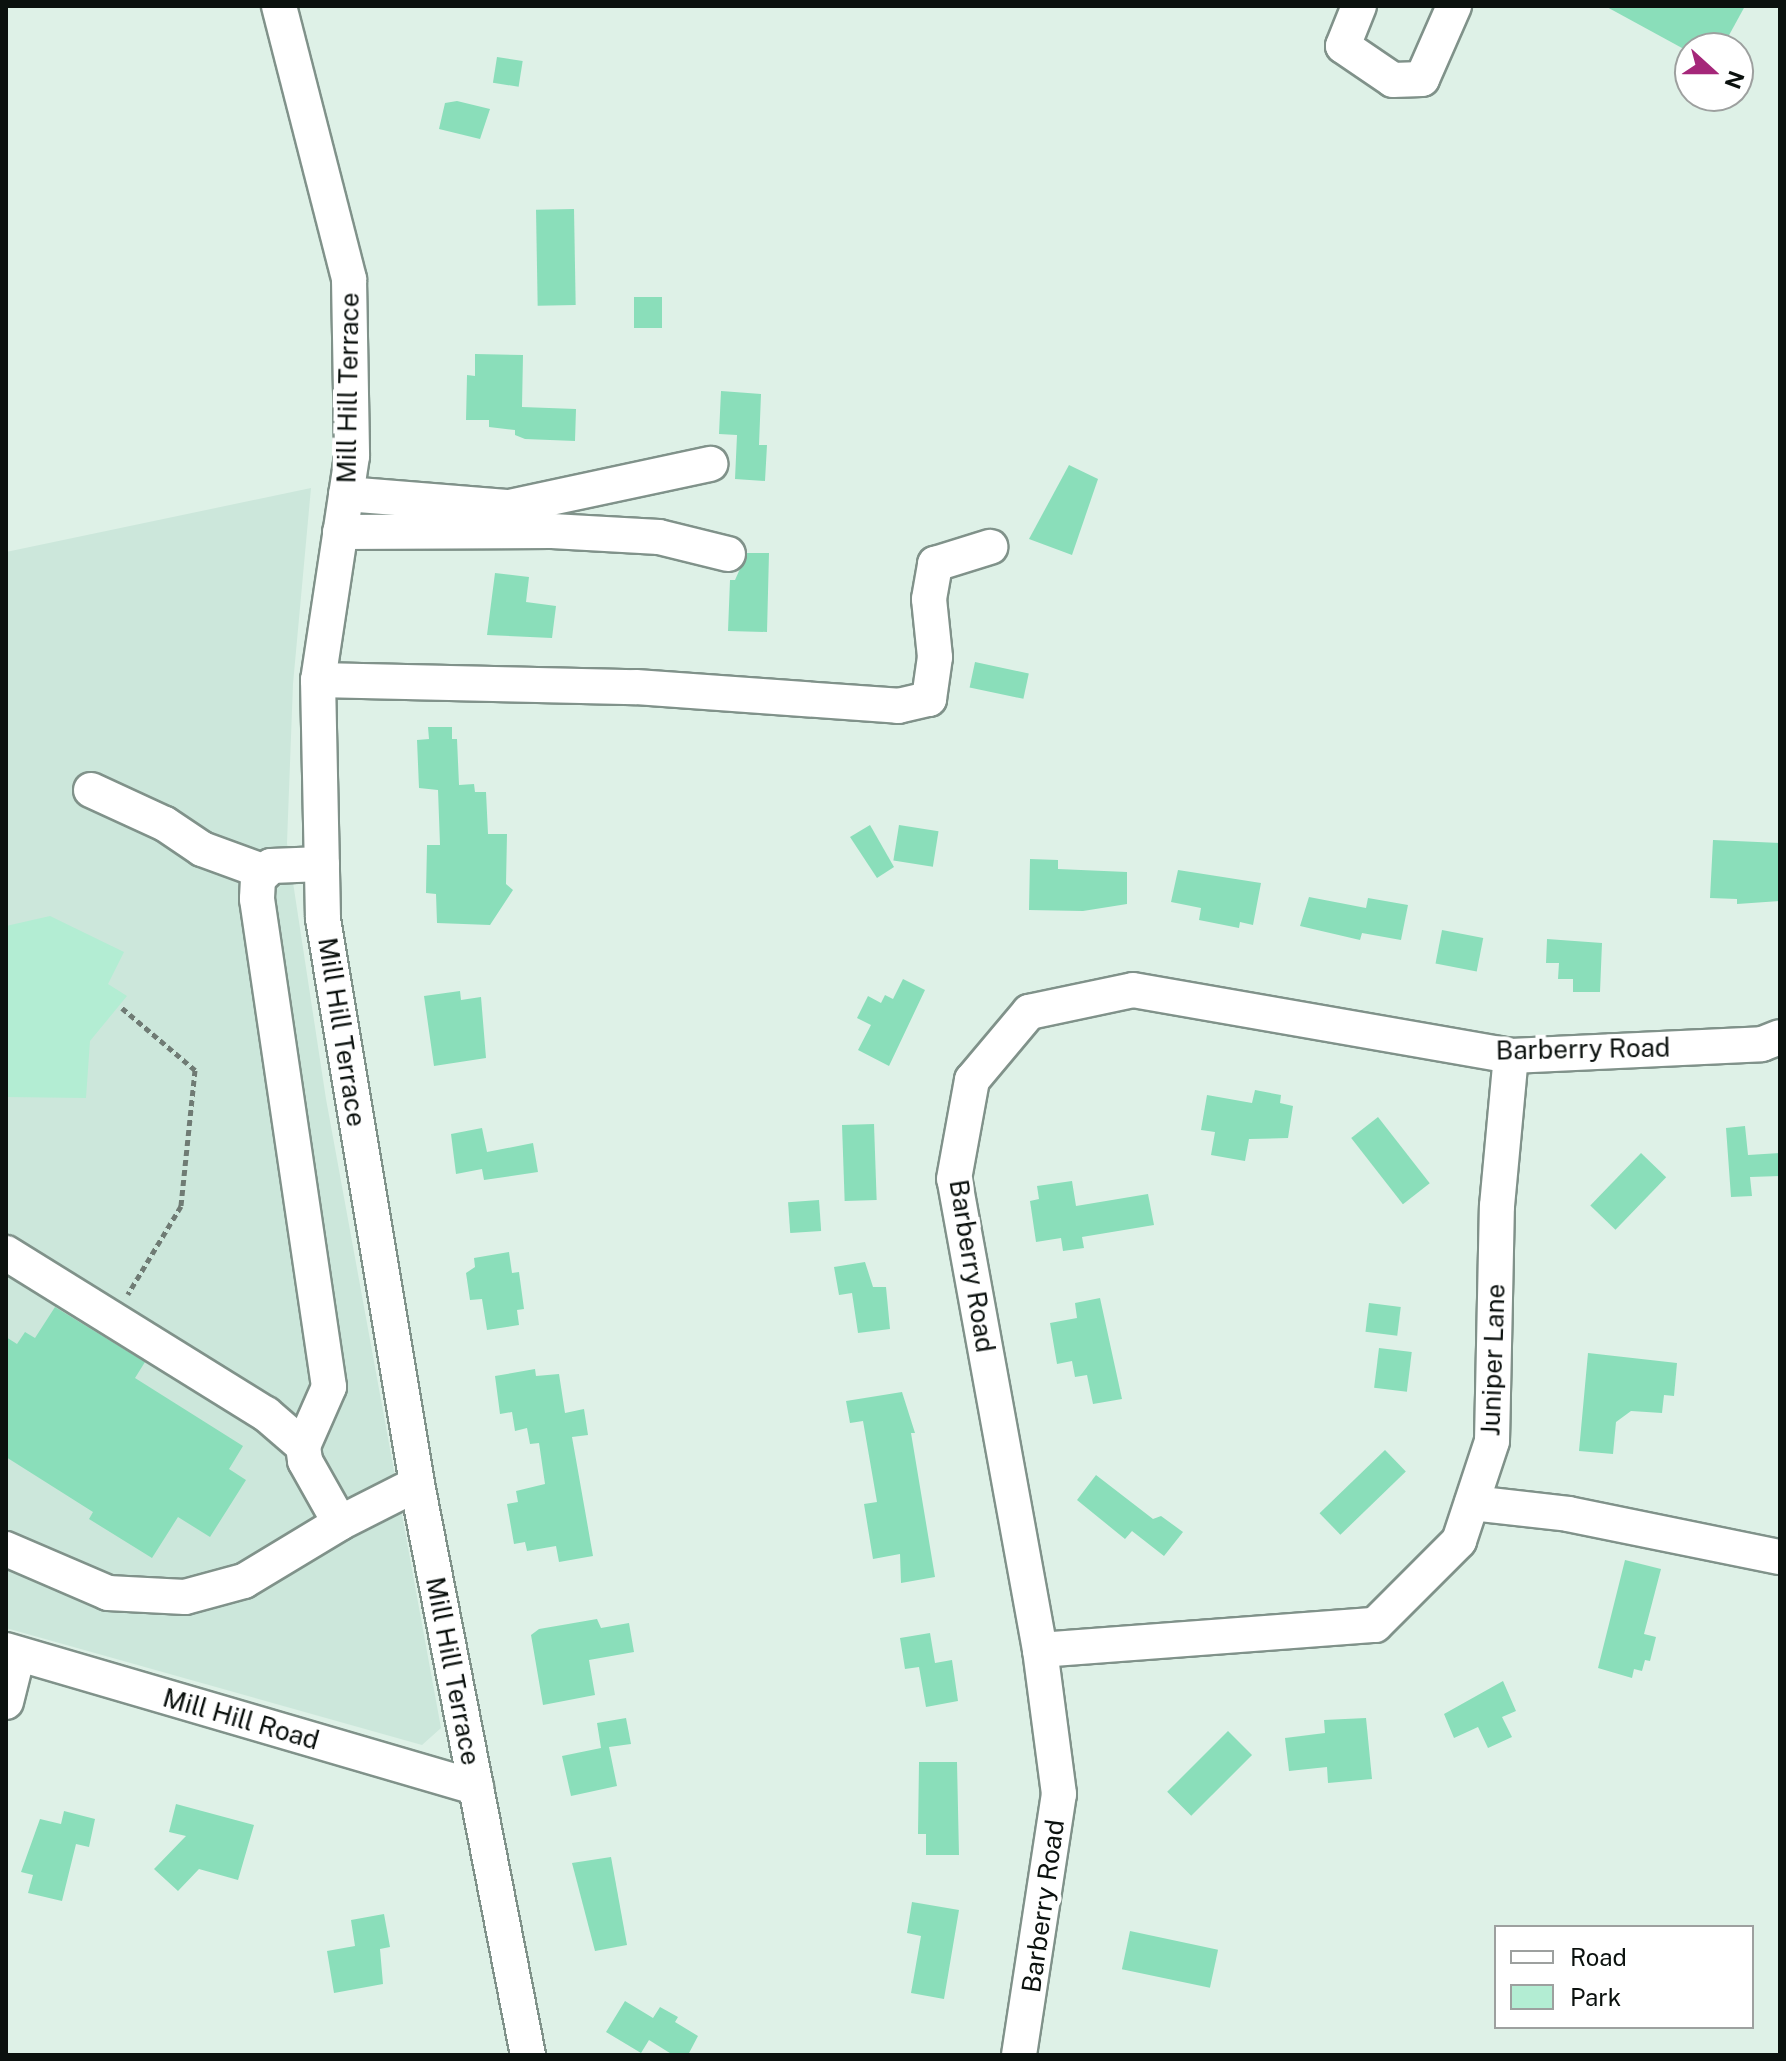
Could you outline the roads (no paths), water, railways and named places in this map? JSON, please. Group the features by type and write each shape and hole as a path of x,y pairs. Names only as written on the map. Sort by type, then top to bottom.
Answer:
{"street":[{"name":"Mill Hill Terrace","path":"279,6 349,279 352,456 318,680 323,919 417,1484 528,2055"},
{"path":"1359,6 1343,46 1393,80 1422,79 1454,6"},
{"path":"346,494 509,507 710,464"},
{"path":"340,532 552,531 659,537 728,554"},
{"path":"318,680 636,687 898,706 929,699 935,657 929,599 935,564 990,547"},
{"path":"91,790 165,824 202,849 265,872"},
{"path":"322,864 271,866 258,879 257,899 329,1387 303,1446 305,1461 340,1523"},
{"name":"Barberry Road","path":"1019,2055 1059,1794 1040,1650 954,1179 972,1080 1029,1012 1133,990 1511,1056 1762,1044 1780,1037"},
{"name":"Juniper Lane","path":"1040,1650 1375,1625 1459,1541 1492,1441 1497,1206 1511,1056"},
{"path":"6,1253 266,1414 303,1446"},
{"path":"6,1549 108,1593 185,1597 244,1581 340,1523 417,1484"},
{"path":"1472,1503 1568,1514 1780,1557"},
{"path":"6,1702 12,1652"},
{"name":"Mill Hill Road","path":"12,1652 476,1787"}]}
